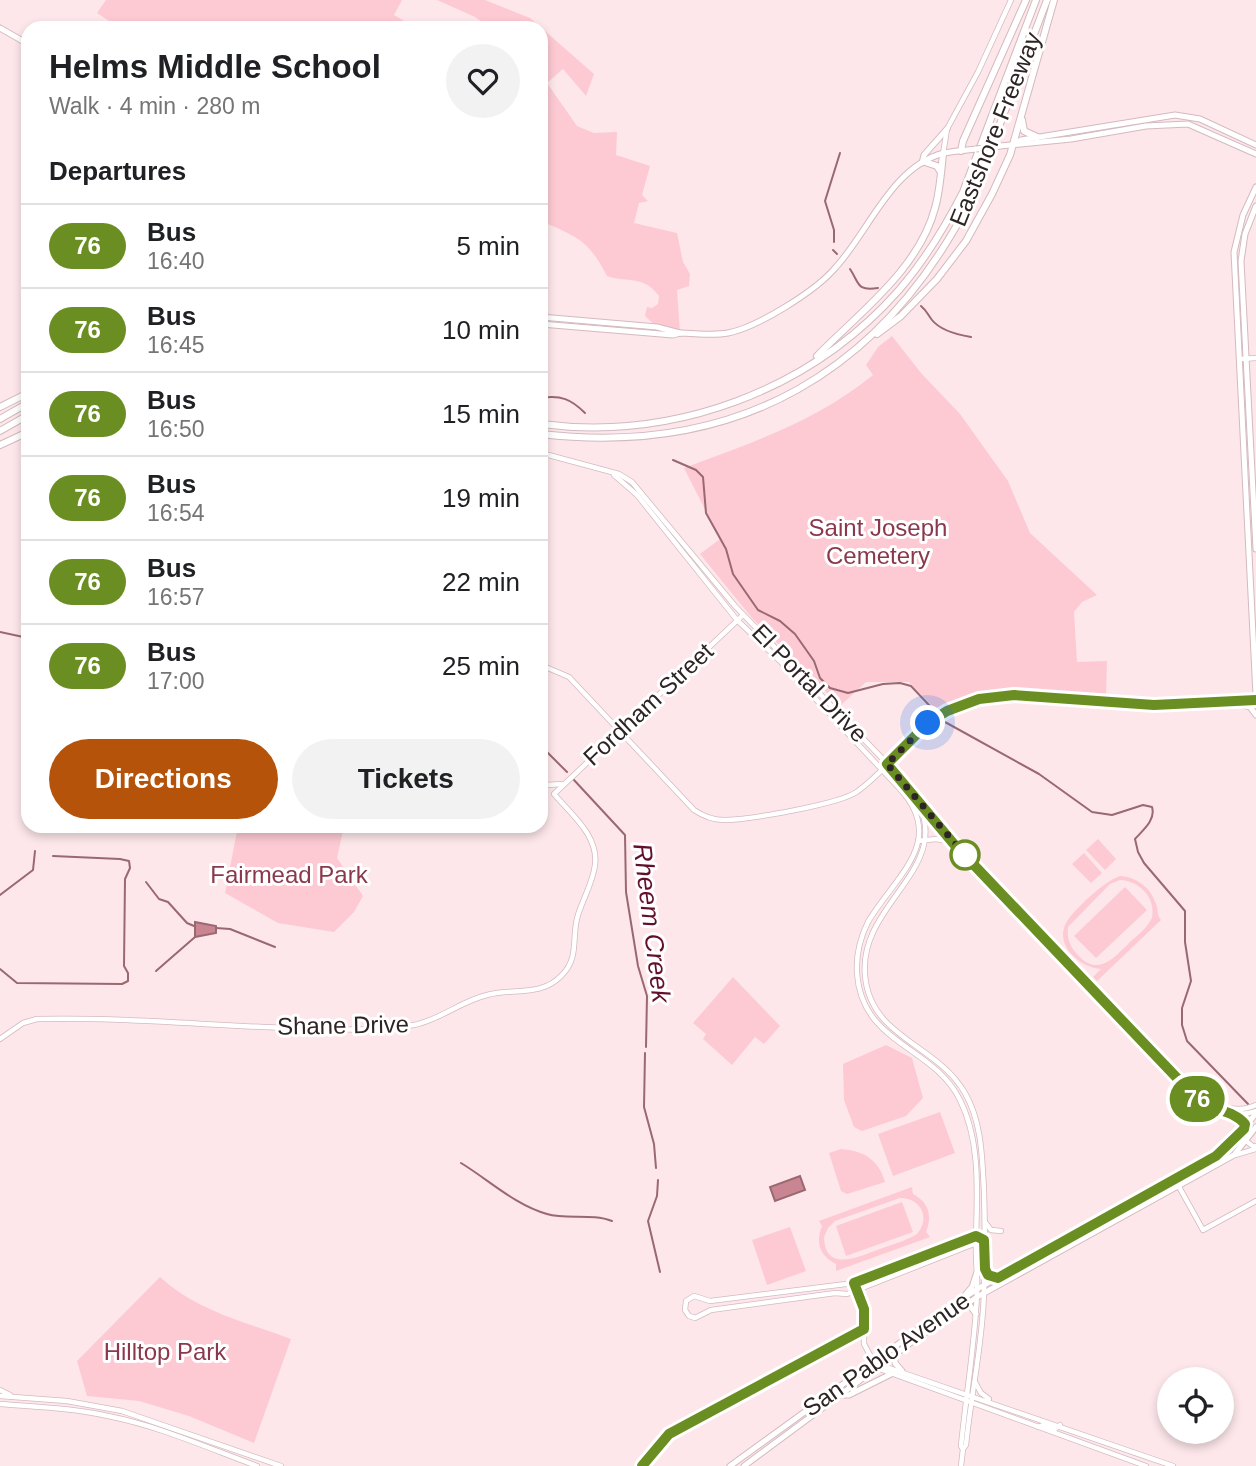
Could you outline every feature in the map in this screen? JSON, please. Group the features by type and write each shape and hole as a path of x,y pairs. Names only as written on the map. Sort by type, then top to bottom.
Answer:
{"highway":[{"path":"961,151 963,141 1026,0"},
{"name":"Eastshore Freeway","path":"548,425 617,427 670,421 740,401 809,365 842,343 878,312 906,282 934,244 963,192 1036,0"},
{"name":"Eastshore Freeway","path":"548,434 618,438 647,436 698,426 768,406 800,389 848,356 881,326 909,294 944,249 960,221 983,171 1047,0"},
{"path":"848,356 901,316 955,258 992,194 1013,145 1054,0"},
{"path":"1023,107 1022,127 1024,131 1037,137"},
{"path":"809,365 892,283 910,257 935,210 943,154"},
{"path":"923,163 937,166 941,172"},
{"path":"0,407 21,396"},
{"path":"0,419 21,407"},
{"path":"0,431 21,419"},
{"path":"0,445 21,435"}],"main road":[{"path":"0,28 21,40"},
{"path":"1013,145 1021,140 1037,137 1175,115 1200,119 1256,145"},
{"path":"548,318 657,327 680,333 725,333 752,326 812,288 838,266 901,181 923,163 943,154 1175,123 1202,129 1256,154"},
{"path":"1202,129 1220,134 1224,131"},
{"path":"923,163 924,155 947,130"},
{"path":"1228,141 1231,138 1245,140"},
{"path":"1256,187 1237,235 1235,265 1256,550"},
{"path":"1256,206 1245,234 1242,272 1256,698"},
{"path":"1235,265 1242,272"},
{"path":"548,325 673,335 680,333"},
{"path":"1252,612 1256,625"},
{"path":"1234,702 1250,707 1256,715"},
{"path":"1227,1112 1243,1121 1244,1129"},
{"name":"San Pablo Avenue","path":"730,1466 962,1303 1072,1245 1177,1183 1216,1156 1244,1129 1256,1112"},
{"name":"San Pablo Avenue","path":"744,1466 844,1395 877,1365 984,1285 1085,1229 1234,1155 1256,1127"},
{"path":"1072,1245 1085,1229"},
{"path":"1044,1260 1045,1256 1060,1248 1061,1242"},
{"path":"985,1269 988,1275 998,1278"},
{"path":"976,1314 971,1307 962,1303 978,1272"},
{"path":"895,1354 895,1363 902,1371"},
{"path":"844,1395 891,1374"}],"street":[{"path":"943,154 947,130 978,72 1011,0"},
{"path":"1243,359 1256,358"},
{"name":"El Portal Drive","path":"548,455 619,474 632,482 743,615 907,785 920,803 926,840"},
{"name":"El Portal Drive","path":"607,472 618,477 638,495 737,620 780,661 911,802 917,818 918,841"},
{"name":"Fordham Street","path":"554,794 743,615"},
{"path":"548,668 569,677 694,810 709,818 722,820 794,810 846,797 859,791 934,719 979,699 1008,695 1154,705 1234,702 1256,698"},
{"path":"548,785 564,784"},
{"name":"Shane Drive","path":"0,1039 23,1023 37,1019 341,1030 401,1027 434,1019 484,995 545,988 564,974 572,961 577,919 595,864 593,846 588,834 554,794"},
{"path":"920,803 953,843 1192,1093 1211,1109 1256,1112"},
{"path":"926,840 916,868 870,934 865,954 865,976 868,993 882,1019 895,1032 946,1068 965,1094 978,1123 985,1269 969,1394"},
{"path":"953,843 945,840 918,841 911,863 864,931 858,954 858,981 867,1007 881,1028 939,1071 956,1091 965,1110 974,1148 977,1297 966,1445 961,1466"},
{"path":"1192,1093 1232,1108 1247,1109 1256,1105"},
{"path":"1246,1141 1256,1147"},
{"path":"1234,1155 1256,1147"},
{"path":"1177,1183 1203,1230 1256,1201"},
{"path":"984,1220 991,1230 1001,1231"},
{"path":"976,1236 984,1240 847,1294 835,1293 705,1311 701,1316 691,1317 684,1307 691,1297 698,1296 710,1301 854,1283 976,1236"},
{"path":"854,1283 865,1315 864,1344 877,1365 891,1374 1146,1466"},
{"path":"704,1300 705,1311"},
{"path":"877,1365 991,1401 1173,1466"},
{"path":"973,1378 978,1389 991,1401"},
{"path":"0,1390 14,1397"},
{"path":"950,1395 964,1411"},
{"path":"0,1396 67,1401 122,1411 281,1466"},
{"path":"963,1449 964,1411 968,1401"},
{"path":"1,1405 111,1416 144,1425 257,1466"},
{"path":"1038,1427 1043,1425 1055,1429 1060,1425"}],"green space":[{"path":"106,0 402,0 394,15 404,21 109,21 97,13"},
{"path":"437,0 485,0 533,21 481,21"},
{"path":"548,34 594,74 586,96 563,69 548,82"},
{"path":"548,84 577,126 594,133 617,132 616,155 650,166 642,195 648,201 639,203 634,223 677,233 683,262 690,274 689,286 677,290 680,333 657,327 645,316 647,307 652,308 658,304 659,296 653,289 641,282 607,276 594,254 564,231 548,224"},
{"name":"Saint Joseph Cemetery","path":"892,336 921,373 960,414 1008,481 1030,533 1097,595 1082,602 1074,612 1077,662 1107,661 1106,695 1041,690 999,691 958,701 937,711 909,682 866,682 840,706 752,618 700,554 720,539 684,468 783,429 852,391 873,375 866,365 878,347"},
{"name":"Fairmead Park","path":"237,833 342,833 337,858 363,896 354,912 334,932 278,923 225,893"},
{"path":"1098,839 1116,859 1105,870 1086,850"},
{"path":"1084,853 1102,873 1091,883 1072,864"},
{"path":"1126,877 1142,884 1154,898 1161,920 1097,981 1093,977 1101,969 1085,965 1078,960 1067,947 1063,932 1075,911 1114,878","holes":["1120,880 1140,887 1149,897 1152,918 1111,960 1098,965 1091,964 1072,947 1068,938 1068,927 1110,884"]},
{"path":"1125,887 1147,910 1096,958 1074,936"},
{"path":"733,977 780,1026 764,1044 755,1037 732,1065 703,1039 706,1034 693,1023"},
{"path":"886,1045 912,1058 923,1098 906,1116 862,1131 854,1127 844,1100 843,1064"},
{"path":"940,1112 955,1153 893,1176 878,1134"},
{"path":"841,1149 869,1158 878,1167 885,1182 847,1194 841,1191 829,1153"},
{"path":"912,1187 913,1194 928,1210 926,1232 930,1237 836,1271 836,1264 826,1257 820,1248 822,1226 819,1221","holes":["900,1198 907,1199 922,1210 923,1222 917,1234 854,1258 845,1260 830,1255 824,1237 835,1221"]},
{"path":"902,1202 913,1232 846,1256 836,1226"},
{"path":"790,1227 806,1271 767,1285 752,1240"},
{"name":"Hilltop Park","path":"160,1277 174,1289 206,1307 291,1339 254,1443 189,1416 139,1401 87,1396 77,1361"}],"shaded area":[{"path":"195,922 216,926 216,933 195,937"},
{"path":"800,1176 805,1190 775,1201 770,1187"}],"waterway":[{"path":"834,242 834,230 825,201 840,153"},
{"path":"833,250 837,254"},
{"path":"850,269 862,287 878,288"},
{"path":"921,306 940,327 971,337"},
{"path":"548,397 565,399 585,413"},
{"path":"673,460 696,470 703,477 706,513 726,549 733,574 758,610 780,621 795,634 814,661 820,678 830,688 848,693 883,684 900,683 911,686 945,722 1039,774 1092,812 1112,815 1143,805 1152,807 1150,820 1135,839 1144,863 1185,911 1185,942 1191,981 1182,1008 1182,1025 1187,1041 1248,1104"},
{"name":"Rheem Creek","path":"0,632 21,636"},
{"name":"Rheem Creek","path":"548,753 567,772"},
{"name":"Rheem Creek","path":"574,780 625,835 626,892 638,966 647,996 646,1047"},
{"path":"0,895 33,870 35,851"},
{"path":"0,969 17,983 122,984 128,981 124,966 125,879 130,868 129,861 53,856"},
{"path":"146,882 159,899 168,902 187,923 194,926"},
{"path":"216,928 230,929 275,947"},
{"path":"156,971 195,937"},
{"name":"Rheem Creek","path":"645,1053 644,1107 654,1144 656,1168"},
{"path":"461,1163 535,1210 554,1216 596,1217 612,1221"},
{"name":"Rheem Creek","path":"658,1180 657,1196 648,1221 660,1272"}],"bus line":[{"name":"76","path":"642,1466 669,1434 864,1329 864,1309 854,1283 976,1236 984,1240 985,1269 988,1275 998,1278 1216,1156 1238,1137 1244,1129 1242,1119 1211,1109 1198,1100 953,843 887,764 928,723 961,704 979,699 1014,695 1154,705 1256,700"}],"route":[{"path":"928,723 887,764 965,855"}]}
